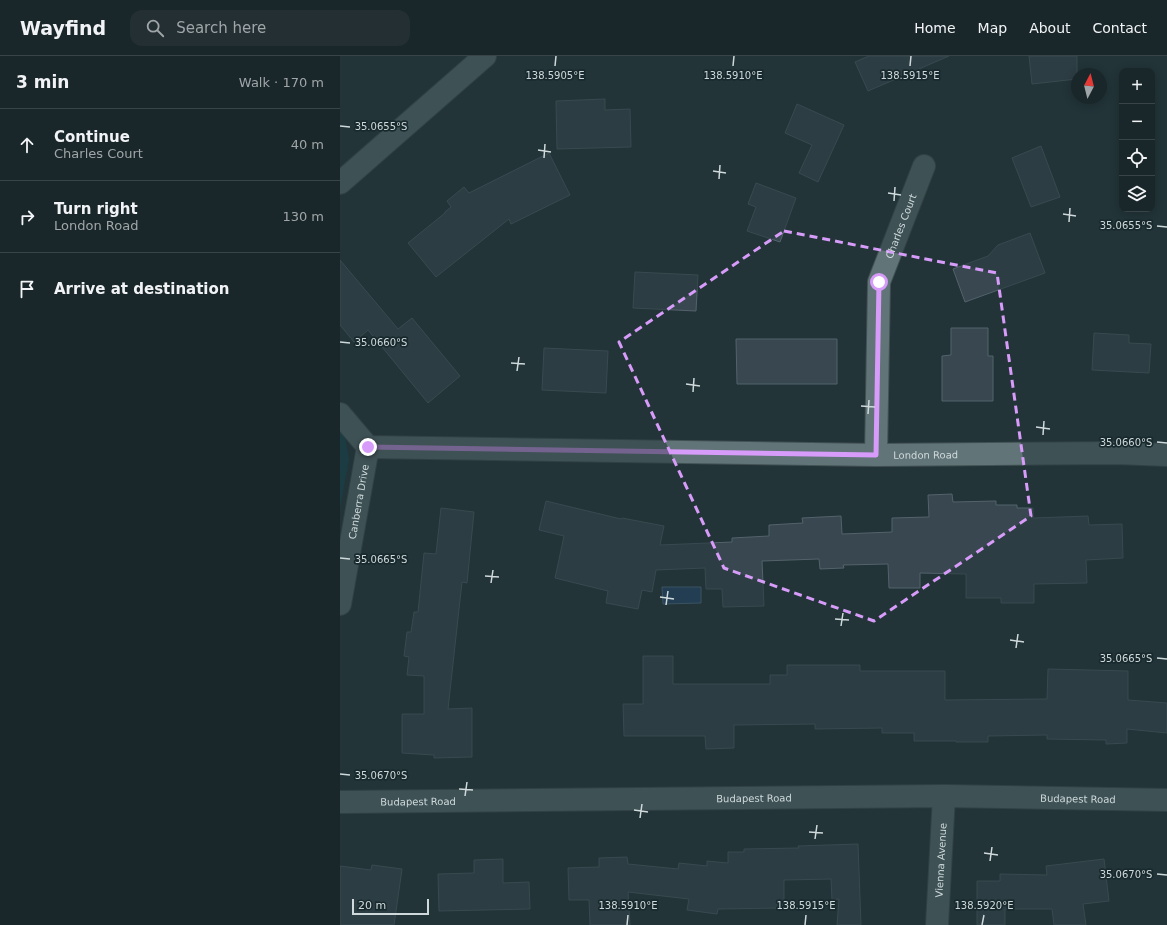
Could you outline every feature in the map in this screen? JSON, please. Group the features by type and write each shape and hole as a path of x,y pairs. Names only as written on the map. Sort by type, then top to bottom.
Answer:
{"street":[{"path":"340,183 485,56"},
{"name":"Charles Court","path":"876,455 879,282 924,166"},
{"path":"340,414 368,447"},
{"name":"London Road","path":"368,447 876,455 1118,453 1167,455"},
{"name":"Canberra Drive","path":"340,604 368,447"},
{"name":"Budapest Road","path":"340,802 944,796 1167,800"},
{"name":"Vienna Avenue","path":"937,925 944,796"}],"highlighted area":[{"path":"784,231 997,273 1031,516 874,621 724,568 619,342"}],"shaded area":[{"path":"340,428 344,433 349,459 340,508"},
{"path":"662,587 701,587 701,603 663,604"}],"building":[{"path":"869,56 949,56 868,91 855,62"},
{"path":"1029,56 1077,56 1077,68 1071,68 1071,80 1032,84"},
{"path":"605,99 605,110 630,109 631,147 557,149 556,101"},
{"path":"797,104 844,125 818,182 799,173 812,145 785,133"},
{"path":"1041,146 1060,197 1031,207 1012,158"},
{"path":"549,153 570,195 511,224 509,219 436,277 408,243 451,207 447,201 464,187 469,193"},
{"path":"756,183 796,198 780,242 747,231 756,207 748,204"},
{"path":"1030,233 1045,273 965,302 953,269 988,256 998,245"},
{"path":"340,260 398,329 412,318 460,376 428,403 368,330 354,342 340,325"},
{"path":"635,272 698,275 696,311 633,308"},
{"path":"951,328 988,328 988,356 993,356 993,401 942,401 942,356 951,355"},
{"path":"1094,333 1129,335 1129,343 1151,344 1149,373 1092,370"},
{"path":"736,339 837,339 837,384 737,384"},
{"path":"544,348 608,351 606,393 542,390"},
{"path":"952,494 953,502 996,501 996,505 1017,505 1017,508 1033,508 1033,518 1088,516 1089,525 1122,524 1123,558 1086,560 1087,583 1034,584 1034,603 1001,603 1001,598 966,598 966,574 920,573 920,588 889,588 888,564 843,565 844,568 820,569 819,559 762,561 764,606 723,607 722,589 706,589 705,568 656,570 652,592 642,590 638,609 606,603 608,591 555,578 564,536 539,530 546,501 621,519 664,526 660,545 732,542 732,538 769,536 769,525 803,523 802,518 841,516 842,534 892,532 892,518 929,517 928,495"},
{"path":"441,508 474,512 467,583 462,582 448,709 472,708 472,757 434,758 434,755 402,753 402,714 424,714 424,676 407,675 409,657 404,656 407,632 411,632 414,612 418,612 424,553 436,554"},
{"path":"643,656 673,656 673,684 770,684 770,675 787,675 787,665 860,665 860,671 945,671 945,700 1047,699 1048,669 1128,671 1128,700 1167,703 1167,733 1127,729 1127,743 1106,744 1106,740 1047,739 1047,735 988,736 988,742 956,742 914,741 914,733 882,733 882,728 815,729 815,724 734,725 734,748 706,749 705,736 624,736 623,704 643,704"},
{"path":"858,844 861,925 837,925 839,899 832,900 831,879 784,880 784,908 718,909 717,914 687,910 689,899 628,892 630,925 590,925 589,900 569,900 568,868 599,867 599,858 627,857 628,864 678,869 679,863 707,866 707,861 728,863 728,852 744,852 744,849 799,848 798,846"},
{"path":"503,859 503,883 529,882 530,909 439,911 438,874 474,873 474,860"},
{"path":"1104,859 1109,901 1083,904 1086,925 1054,925 1052,909 1005,909 1005,925 977,925 977,881 1000,881 1000,874 1047,875 1046,866"},
{"path":"372,865 402,869 394,925 340,925 340,866 371,870"}],"route":[{"path":"368,447 876,455 879,282"}]}
